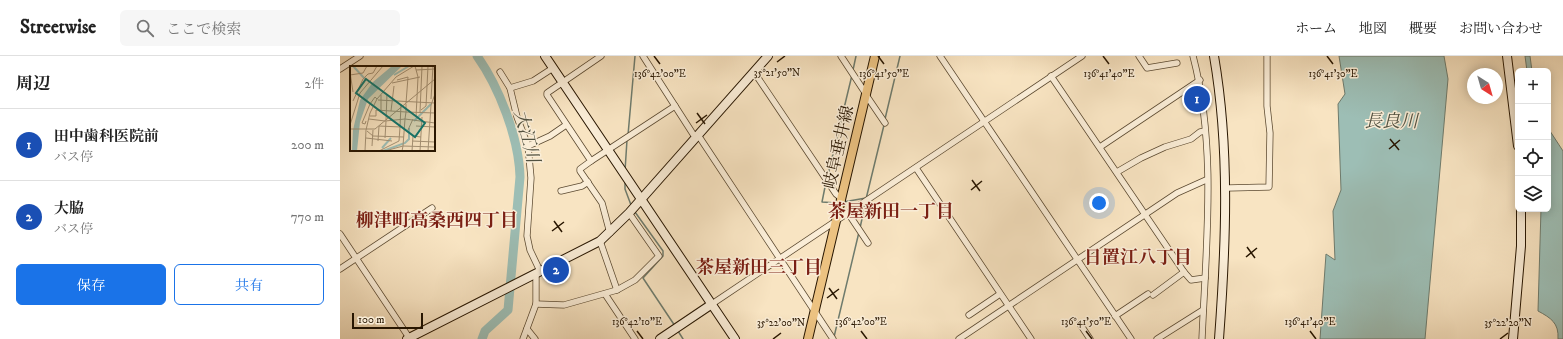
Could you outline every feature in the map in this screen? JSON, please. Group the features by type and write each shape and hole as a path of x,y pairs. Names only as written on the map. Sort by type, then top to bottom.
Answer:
{"main road":[{"name":"岐阜垂井線","path":"808,339 875,56"}],"street":[{"path":"340,70 360,56"},
{"path":"545,56 735,339"},
{"path":"591,162 547,93 601,56"},
{"path":"644,56 675,106 781,259 833,339"},
{"path":"340,234 408,339 506,287 582,252 600,241 629,213 768,56"},
{"path":"841,56 885,123"},
{"path":"940,56 1131,339"},
{"path":"660,339 1082,56"},
{"path":"1139,56 1147,68 1177,63"},
{"path":"1193,56 1200,80 1205,131 1205,278 1202,339"},
{"path":"1214,56 1223,125 1224,246 1220,339"},
{"path":"1228,188 1270,187 1270,133 1267,106 1267,56"},
{"path":"1507,56 1517,140"},
{"path":"510,88 533,81 553,68"},
{"path":"500,72 510,88 517,117 528,146 531,178 527,236 530,250 538,272 536,304 523,339"},
{"path":"754,72 836,194 842,199"},
{"path":"1051,76 1190,280 1205,278"},
{"path":"1100,147 1200,80"},
{"path":"610,232 602,203 580,172 580,169 675,106"},
{"path":"528,146 550,136 566,125"},
{"path":"1117,172 1147,155 1165,147 1191,139 1200,132 1205,131"},
{"path":"916,168 1031,339"},
{"path":"959,339 1177,193 1206,180"},
{"path":"561,191 582,186 588,182"},
{"path":"340,269 432,208"},
{"path":"1513,339 1521,246 1521,212"},
{"path":"536,304 558,306 617,290 635,280 659,256 629,213"},
{"path":"848,213 868,243"},
{"path":"600,241 617,290"},
{"path":"1115,316 1184,272"},
{"path":"605,294 635,339"},
{"path":"969,315 1000,294"},
{"path":"1157,339 1203,310"},
{"path":"1080,324 1090,339"},
{"path":"527,329 535,339"}],"water":[{"name":"長良川","path":"1339,56 1444,56 1448,79 1425,339 1320,339 1326,254 1335,260 1333,211 1341,190 1338,104 1345,94"},
{"path":"1525,56 1530,56 1532,68 1527,68"},
{"path":"1551,133 1563,151 1563,339 1558,339 1556,325 1547,316 1538,311 1541,212 1551,212"}],"waterway":[{"name":"大江川","path":"477,56 493,82 512,130 519,162 520,177 508,310 485,331 482,339"},
{"path":"628,135 635,56"},
{"path":"853,70 856,56"},
{"path":"885,119 900,56"},
{"path":"827,179 852,75"},
{"path":"866,199 884,125"},
{"path":"625,171 627,140"},
{"path":"625,182 625,189 631,205"},
{"path":"826,182 822,202 837,203"},
{"path":"843,202 866,198"},
{"path":"860,228 865,205"},
{"path":"635,212 663,251 663,256 643,278 675,326"},
{"path":"834,337 859,232"},
{"path":"678,331 683,339"}],"place":[{"name":"田中歯科医院前","path":"1197,99"},
{"name":"大脇","path":"556,270"}],"district":[{"name":"茶屋新田一丁目","path":"891,211"},
{"name":"柳津町高桑西四丁目","path":"437,220"},
{"name":"日置江八丁目","path":"1138,257"},
{"name":"茶屋新田三丁目","path":"759,267"}]}
